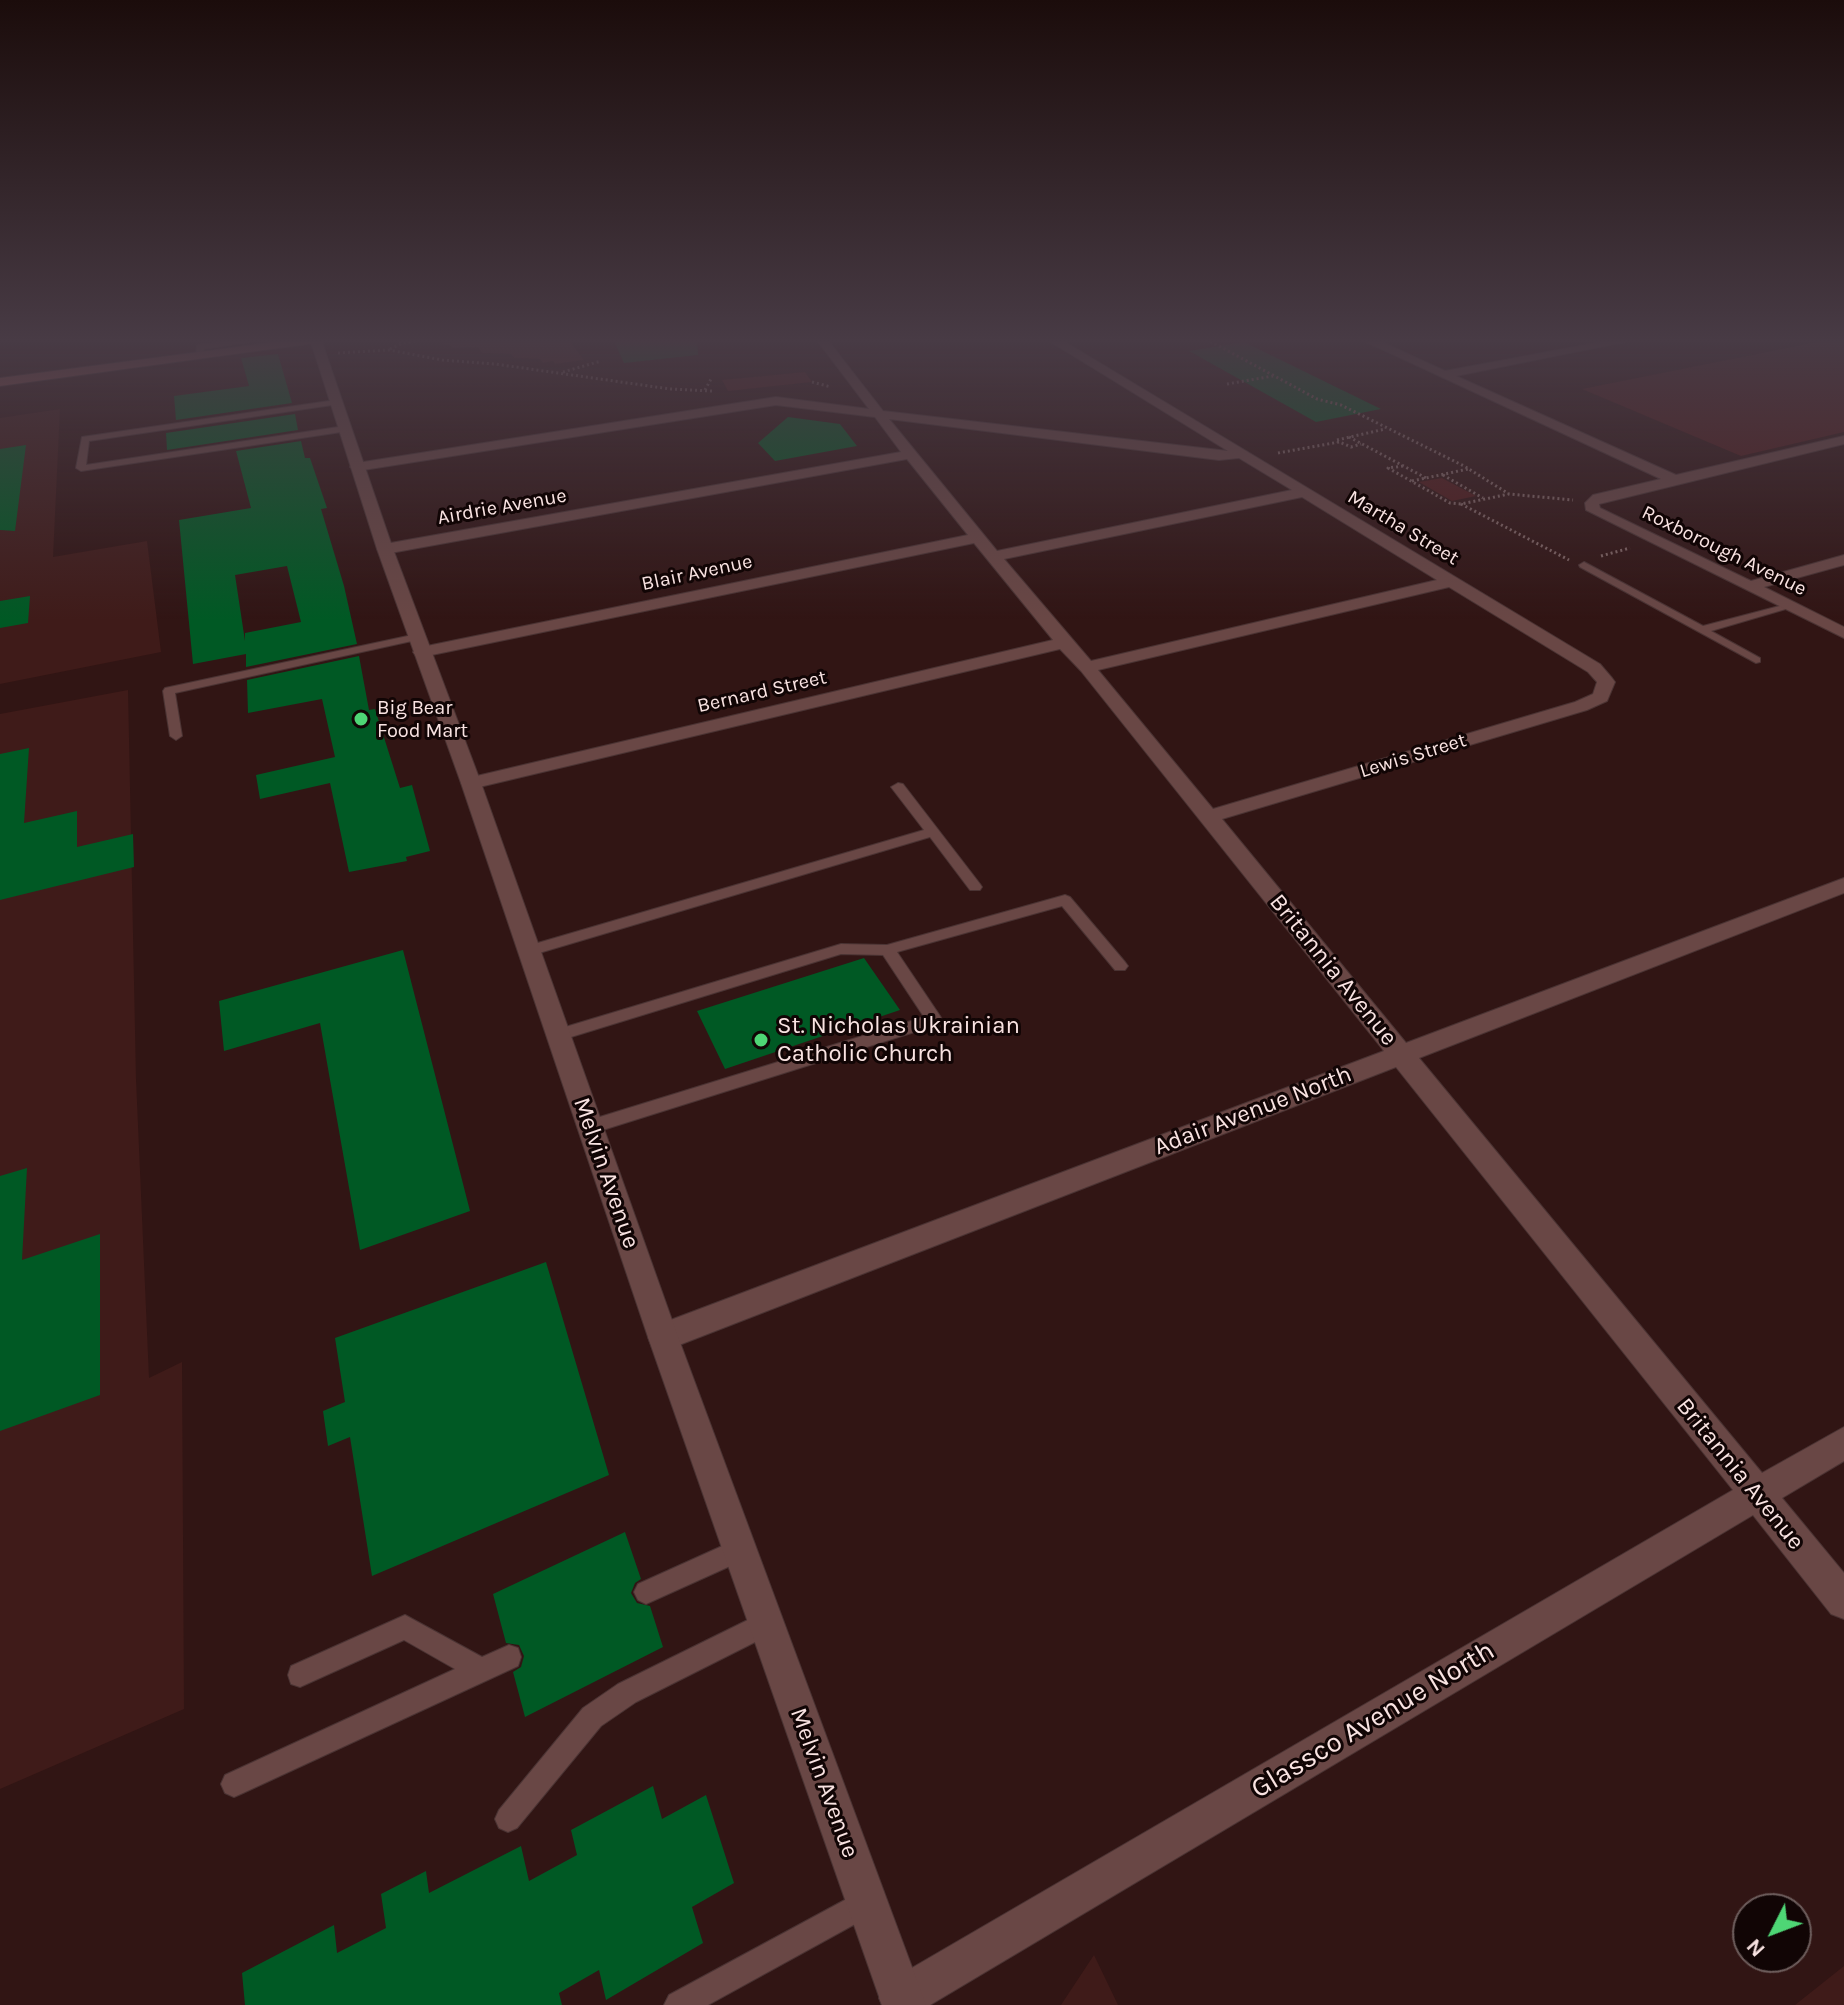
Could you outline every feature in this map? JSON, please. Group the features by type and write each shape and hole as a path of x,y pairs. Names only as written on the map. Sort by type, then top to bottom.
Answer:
{"street":[{"name":"Melvin Avenue","path":"346,433 663,1337 903,2001"},
{"path":"357,467 578,433"},
{"name":"Britannia Avenue","path":"893,433 1844,1601"},
{"path":"1037,433 1219,456 1242,454"},
{"name":"Martha Street","path":"1207,433 1594,668 1606,682"},
{"path":"1572,433 1675,480"},
{"path":"1592,503 1598,498 1844,440"},
{"name":"Airdrie Avenue","path":"385,549 910,454"},
{"name":"Blair Avenue","path":"419,644 1304,492"},
{"name":"Roxborough Avenue","path":"1592,503 1593,510 1844,633"},
{"path":"1751,586 1844,560"},
{"path":"1087,667 1452,581"},
{"name":"Bernard Street","path":"471,783 1064,643"},
{"name":"Lewis Street","path":"1208,817 1581,706 1601,697 1606,682"},
{"name":"Adair Avenue North","path":"663,1337 1844,885"},
{"name":"Glassco Avenue North","path":"903,2001 1844,1443"}],"lane":[{"path":"129,433 85,439 81,468 321,433"},
{"path":"1579,564 1756,660"},
{"path":"1701,630 1791,606"},
{"path":"176,736 169,691 419,644"},
{"path":"898,787 975,887"},
{"path":"529,951 933,832"},
{"path":"558,1035 841,949 887,950 1065,900 1120,966"},
{"path":"590,1127 934,1020 887,950"},
{"path":"646,1592 740,1550"},
{"path":"508,1819 592,1717 627,1693 766,1623"},
{"path":"300,1675 405,1627 481,1670"},
{"path":"234,1784 509,1657"},
{"path":"679,2005 867,1902"}],"path":[{"path":"1339,442 1336,440 1369,433"},
{"path":"1392,433 1468,469 1509,494"},
{"path":"1349,437 1426,478"},
{"path":"1268,455 1339,442 1351,447 1362,444"},
{"path":"1403,466 1388,468 1450,503 1461,504 1509,494 1592,503"},
{"path":"1411,481 1468,469"},
{"path":"1442,474 1485,499"},
{"path":"1461,504 1579,564"},
{"path":"1598,556 1658,541"}],"shaded area":[{"path":"0,433 59,433 53,557 147,541 161,652 0,684"},
{"path":"1685,433 1842,433 1741,456"},
{"path":"1442,478 1476,496 1452,501 1419,482"},
{"path":"128,690 136,1079 149,1378 182,1362 184,1709 0,1789 0,714"},
{"path":"1094,1955 1118,2005 1061,2005"},
{"path":"1844,1966 1844,2005 1795,2005"}],"building":[{"path":"166,433 169,433 281,433 167,450"},
{"path":"770,433 847,433 857,446 775,461 758,443"},
{"path":"301,441 305,458 310,458 327,508 321,509 357,644 246,667 246,654 193,664 179,520 251,508 236,451","holes":["287,566 301,622 245,633 245,641 235,575"]},
{"path":"26,445 15,531 0,530 0,449"},
{"path":"30,596 28,623 0,628 0,601"},
{"path":"359,656 369,710 375,709 400,788 412,785 430,851 406,857 407,861 349,872 330,783 260,799 256,775 335,757 322,699 248,713 247,680"},
{"path":"29,748 24,823 77,811 77,847 133,834 134,867 0,900 0,754"},
{"path":"403,950 470,1211 360,1250 320,1023 224,1051 219,1001"},
{"name":"St. Nicholas Ukrainian Catholic Church","path":"864,958 900,1010 725,1069 697,1011"},
{"path":"27,1168 22,1260 100,1234 100,1395 0,1431 0,1176"},
{"path":"546,1262 609,1475 372,1576 350,1437 328,1446 323,1411 345,1402 335,1338"},
{"path":"625,1532 641,1579 635,1583 631,1593 637,1603 650,1606 663,1647 525,1717 513,1672 521,1667 524,1656 519,1645 506,1643 493,1594"},
{"path":"653,1786 662,1819 706,1795 734,1883 692,1907 703,1943 606,2000 599,1970 559,1993 562,2005 245,2005 242,1973 334,1925 337,1953 386,1928 381,1894 426,1871 429,1893 521,1846 529,1881 577,1855 571,1830"}],"place":[{"name":"Big Bear Food Mart","path":"361,719"},
{"name":"St. Nicholas Ukrainian Catholic Church","path":"761,1040"}]}
